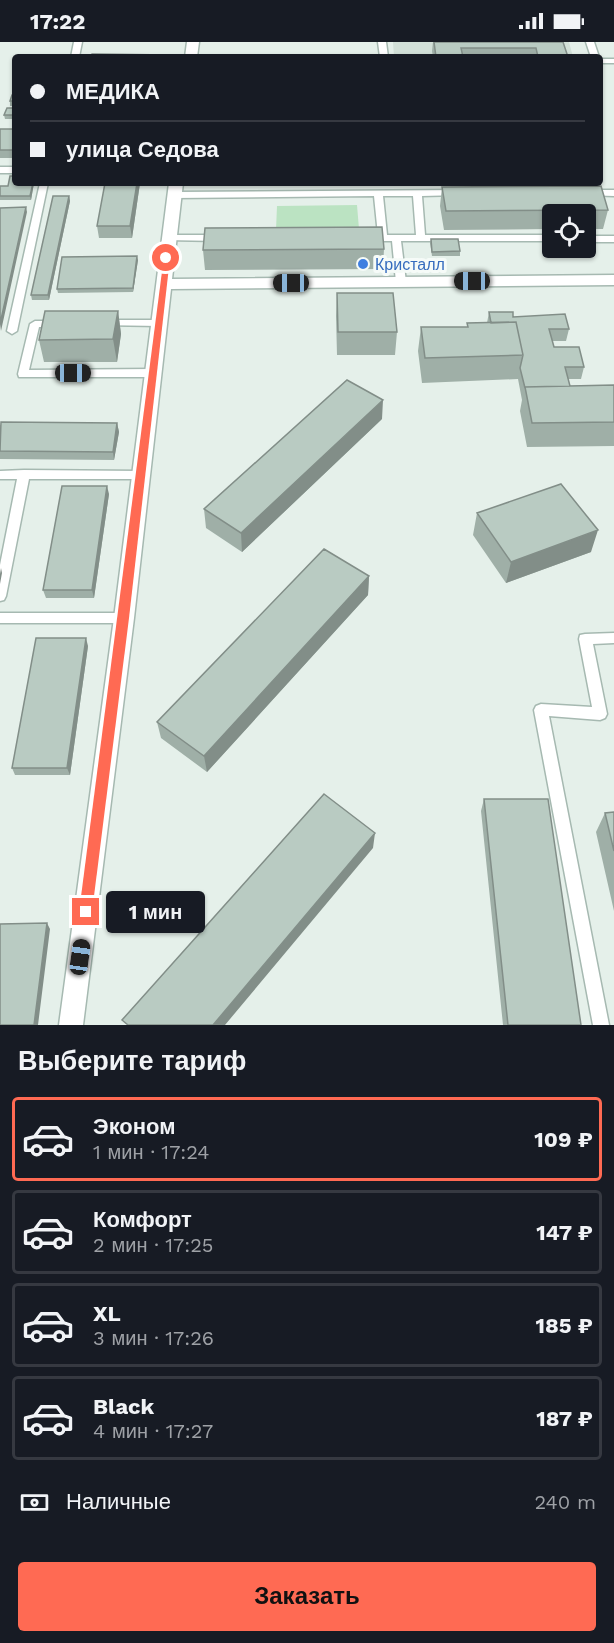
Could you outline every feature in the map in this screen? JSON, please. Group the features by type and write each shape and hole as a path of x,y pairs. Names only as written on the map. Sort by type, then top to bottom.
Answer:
{"street":[{"path":"71,1025 124,618 175,189"},
{"path":"163,284 614,280"}],"lane":[{"path":"12,331 43,186"},
{"path":"388,186 389,194"},
{"path":"175,189 464,194"},
{"path":"581,193 614,193"},
{"path":"378,194 383,238"},
{"path":"417,194 421,238"},
{"path":"169,238 231,238"},
{"path":"359,238 542,238"},
{"path":"396,238 401,282"},
{"path":"596,238 614,239"},
{"path":"92,323 159,323"},
{"path":"69,324 35,324 23,374 153,373"},
{"path":"0,596 24,474"},
{"path":"0,475 141,475"},
{"path":"0,618 124,618"},
{"path":"600,1025 541,710 600,714 585,639 614,638"}],"shaded area":[{"path":"393,42 569,42 572,54 394,54"}],"green space":[{"path":"357,205 359,229 276,230 277,206"}],"building":[{"path":"434,42 563,42 567,54 537,54 536,48 461,48 462,54 436,54"},
{"path":"7,108 12,108 12,115 4,115"},
{"path":"0,129 12,129 12,150 0,150"},
{"path":"10,176 12,176 12,186 32,186 30,196 0,196 0,186 8,186"},
{"path":"104,186 137,186 130,226 97,226"},
{"path":"601,186 608,210 596,210 596,204 542,204 542,210 446,211 442,187"},
{"path":"53,196 69,196 48,295 31,295"},
{"path":"26,207 0,324 0,208"},
{"path":"382,227 384,249 203,250 205,228"},
{"path":"431,239 458,239 460,251 432,252"},
{"path":"137,256 133,288 57,289 62,257"},
{"path":"337,293 393,293 397,332 338,332"},
{"path":"45,311 118,311 113,339 39,340"},
{"path":"489,312 513,312 513,317 565,314 569,329 549,329 554,347 579,347 584,367 565,367 570,386 525,388 520,368 523,355 516,322 491,323"},
{"path":"516,322 523,355 425,358 421,327 468,327 467,323"},
{"path":"347,380 383,400 241,533 204,509"},
{"path":"614,385 614,422 532,423 525,387"},
{"path":"1,422 117,423 113,452 0,451"},
{"path":"561,484 598,530 511,562 477,513"},
{"path":"62,486 107,486 92,590 43,590"},
{"path":"324,549 369,576 204,756 157,722"},
{"path":"36,638 86,638 67,768 12,768"},
{"path":"324,794 375,833 213,1025 128,1025 122,1020"},
{"path":"484,799 548,799 581,1025 508,1025"},
{"path":"614,812 614,851 605,813"},
{"path":"47,923 34,1025 0,1025 0,924"}],"place":[{"name":"Кристалл","path":"363,264"}],"route":[{"path":"86,912 124,618 166,258"}]}
